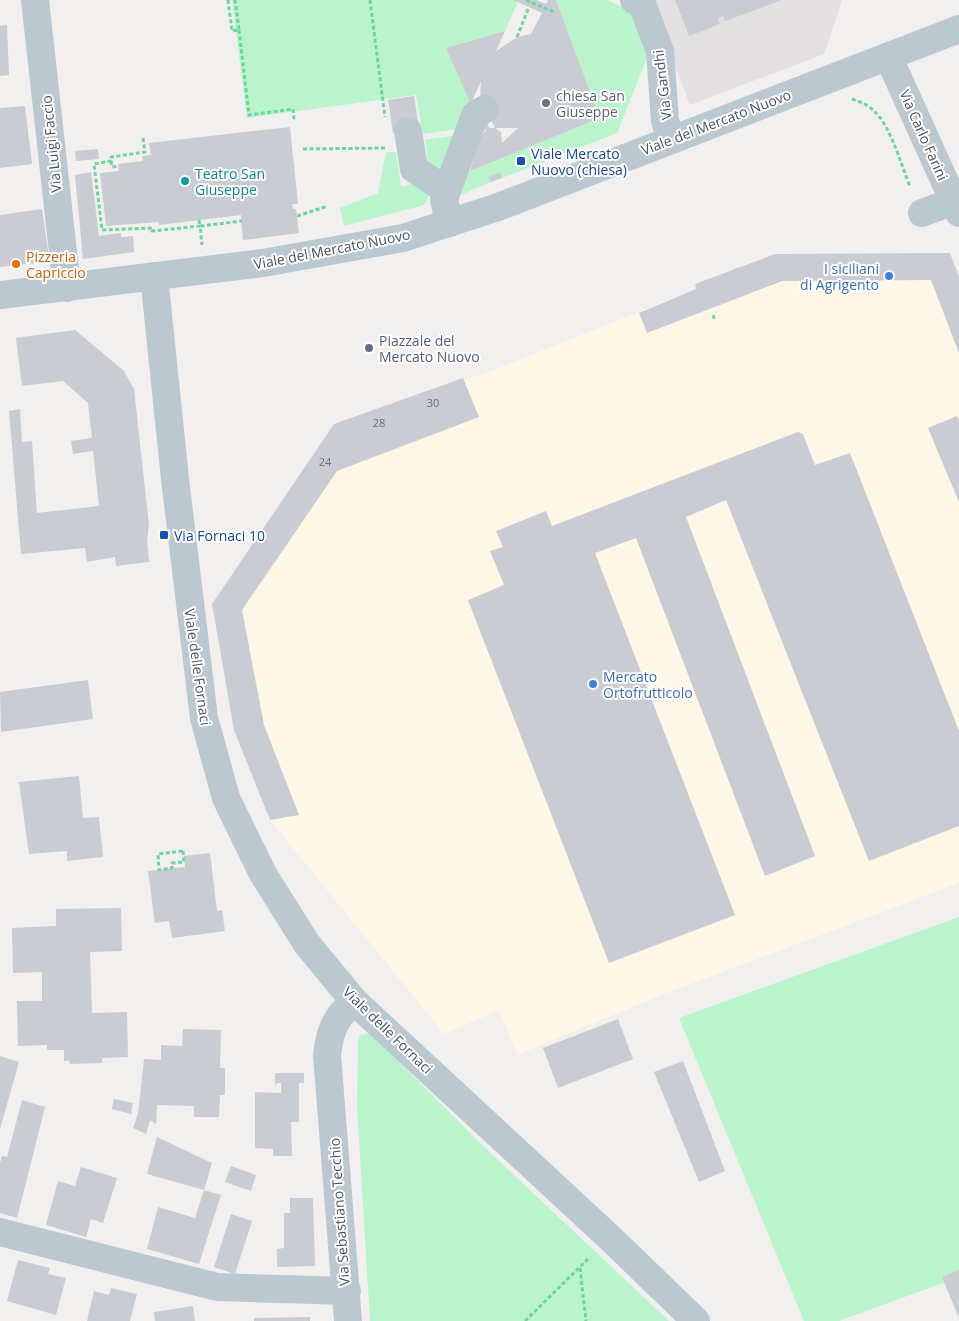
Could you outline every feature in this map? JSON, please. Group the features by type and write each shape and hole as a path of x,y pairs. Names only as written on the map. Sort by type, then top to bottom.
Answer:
{"street":[{"name":"Via Luigi Faccio","path":"35,0 67,288"},
{"name":"Via Gandhi","path":"639,1 660,51 665,121 671,139"},
{"name":"Viale del Mercato Nuovo","path":"0,295 263,263 403,238 498,207 671,139 890,58 959,29"},
{"name":"Via Carlo Farini","path":"890,58 956,207"},
{"path":"449,223 444,198 446,190 475,115 485,110"},
{"path":"401,134 414,169 446,190"},
{"path":"922,213 956,207"},
{"name":"Viale delle Fornaci","path":"154,276 183,452 204,718 226,798 268,882 307,944 354,1001 696,1321"},
{"name":"Via Sebastiano Tecchio","path":"0,1232 217,1287 347,1291 327,1055 330,1032 344,1011 354,1001"},
{"path":"347,1291 348,1321"}],"path":[{"path":"228,0 232,31 239,30"},
{"path":"235,0 248,116 293,109 294,120"},
{"path":"302,149 381,148 401,134 370,0"},
{"path":"526,0 554,12"},
{"path":"517,37 530,8"},
{"path":"844,96 866,104 876,112 886,130 910,186"},
{"path":"119,166 112,167 111,157 145,152 143,138"},
{"path":"381,148 383,140"},
{"path":"111,161 94,164 102,230 152,228 152,231 242,221"},
{"path":"297,216 328,206"},
{"path":"199,220 202,245"},
{"path":"713,315 715,321"},
{"path":"183,852 184,862 172,863 172,868 159,870 158,854 183,852"},
{"path":"525,1321 609,1238"},
{"path":"580,1268 586,1321"}],"shaded area":[{"path":"650,0 842,0 824,54 690,105"},
{"name":"Mercato Ortofrutticolo","path":"712,277 959,277 959,883 664,994 517,1055 499,1010 444,1034 270,820 234,730 212,604 334,424 426,393 427,390 463,378 464,380 481,375 696,289 695,284"}],"green space":[{"path":"232,0 513,0 518,2 505,31 446,48 471,102 459,129 423,134 416,95 247,118"},
{"path":"556,0 607,0 633,12 649,53 617,133 502,178 499,172 489,177 491,182 458,196 470,171 600,118"},
{"path":"451,136 456,141 442,173 428,162 425,140"},
{"path":"386,152 396,152 401,187 417,183 430,192 424,205 344,226 340,208 378,193"},
{"path":"959,917 959,1277 839,1321 804,1321 679,1018"},
{"path":"370,1033 478,1141 669,1321 370,1321 357,1106 358,1041 360,1035"}],"building":[{"path":"513,0 536,0 546,4 548,0 556,0 600,118 470,171 480,138 486,130 481,128 487,122 489,128 495,128 480,98 481,81 471,104 446,48 505,31 496,51 517,37 531,34 542,13","holes":["495,128 518,128 502,143 501,132"]},
{"path":"675,0 782,0 725,21 723,16 718,18 720,24 689,36"},
{"path":"7,25 9,75 0,76 0,26"},
{"path":"414,96 419,129 393,133 388,100"},
{"path":"25,106 32,164 0,168 0,108"},
{"path":"290,127 298,204 292,204 293,209 296,209 299,233 243,240 241,215 159,225 159,222 106,226 100,173 119,171 118,164 143,161 142,156 151,155 149,143"},
{"path":"98,149 99,159 76,161 75,151"},
{"path":"91,172 99,236 121,233 121,237 133,236 134,252 83,259 75,175"},
{"path":"500,172 502,178 491,182 488,177"},
{"path":"42,209 49,257 44,262 0,267 0,215"},
{"path":"950,253 959,277 959,353 931,280 782,281 647,333 639,313 696,289 695,284 775,254"},
{"path":"75,330 124,371 134,389 149,525 147,541 149,562 116,566 115,557 87,562 85,548 21,554 9,411 20,409 22,442 32,441 37,513 99,506 93,451 73,454 71,441 92,438 88,403 63,381 22,386 16,338"},
{"path":"463,378 479,417 337,471 242,610 264,725 299,815 270,820 234,730 212,604 334,424"},
{"path":"957,416 959,420 959,502 928,428"},
{"path":"798,432 803,434 815,465 850,453 959,731 959,826 869,861 726,500 686,517 815,856 765,876 636,538 595,553 735,915 609,963 468,600 504,585 490,551 503,547 496,531 546,511 552,526"},
{"path":"88,680 93,719 1,732 0,692"},
{"path":"79,776 83,818 99,817 103,857 67,861 67,851 29,854 19,782"},
{"path":"210,853 217,911 222,910 225,931 172,938 169,921 155,923 148,871 185,867 184,856"},
{"path":"121,908 122,951 90,952 92,1013 127,1012 128,1057 102,1058 102,1063 70,1064 69,1060 64,1061 64,1050 47,1050 47,1045 18,1046 17,1001 42,1001 42,972 13,973 12,928 56,926 56,909"},
{"path":"618,1019 633,1059 558,1088 543,1048"},
{"path":"183,1029 221,1030 220,1068 225,1068 225,1095 220,1095 219,1117 194,1117 194,1106 157,1105 156,1124 150,1120 146,1134 133,1128 138,1114 144,1059 161,1060 161,1045 182,1046"},
{"path":"0,1056 19,1062 0,1129"},
{"path":"683,1061 725,1171 699,1182 654,1072"},
{"path":"275,1073 304,1073 304,1083 299,1083 299,1122 291,1122 292,1156 273,1156 273,1149 255,1148 255,1092 281,1093 281,1083 277,1083 275,1087"},
{"path":"114,1099 133,1103 131,1114 112,1109"},
{"path":"22,1100 45,1107 17,1218 0,1213 0,1163 2,1156 7,1157"},
{"path":"157,1137 212,1163 204,1190 147,1174"},
{"path":"231,1166 256,1175 251,1191 225,1182"},
{"path":"81,1167 117,1178 103,1223 91,1219 86,1237 46,1225 58,1181 75,1186"},
{"path":"204,1190 221,1195 199,1264 147,1249 158,1207 195,1218"},
{"path":"290,1198 313,1198 315,1266 277,1267 277,1249 284,1248 284,1213 290,1213"},
{"path":"231,1214 252,1221 235,1274 214,1267"},
{"path":"18,1260 50,1268 48,1274 66,1278 56,1315 7,1301"},
{"path":"959,1270 959,1318 942,1277"},
{"path":"111,1288 137,1294 130,1321 87,1321 94,1291 109,1295"},
{"path":"193,1306 195,1321 155,1321 154,1312"},
{"path":"310,1317 310,1321 254,1321 254,1318"}],"place":[{"name":"chiesa San Giuseppe","path":"546,103"},
{"name":"Viale Mercato Nuovo (chiesa)","path":"521,161"},
{"name":"Teatro San Giuseppe","path":"185,181"},
{"name":"Pizzeria Capriccio","path":"16,264"},
{"name":"I siciliani di Agrigento","path":"889,276"},
{"name":"Piazzale del Mercato Nuovo","path":"369,348"},
{"name":"Via Fornaci 10","path":"164,535"},
{"name":"Mercato Ortofrutticolo","path":"593,684"}]}
